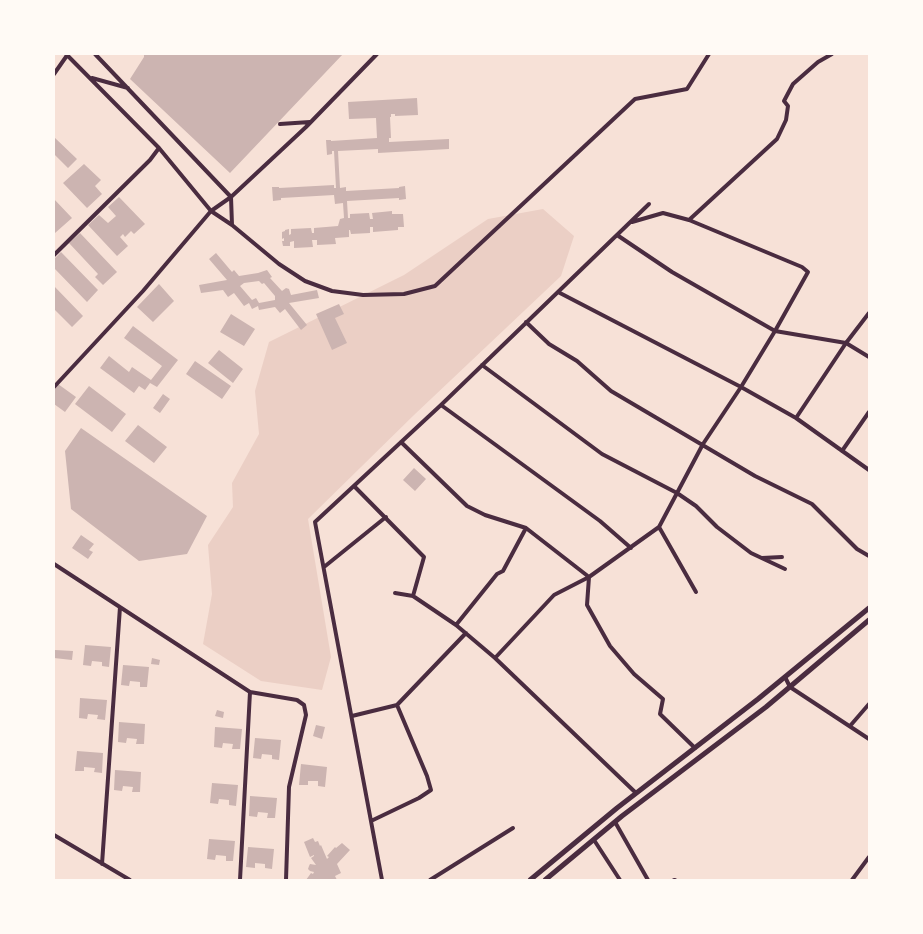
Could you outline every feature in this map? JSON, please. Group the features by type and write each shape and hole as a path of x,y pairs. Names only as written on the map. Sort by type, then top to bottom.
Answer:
{"street":[{"path":"54,74 67,54 159,148 211,212 232,225 279,264 305,282 332,291 363,295 404,294 435,286 635,99 687,89 709,54"},
{"path":"95,54 231,197 232,225"},
{"path":"54,387 143,291 211,212 231,197 310,122 377,54"},
{"path":"690,220 777,138 786,120 788,106 784,102 792,84 818,62 832,54"},
{"path":"90,78 128,88"},
{"path":"280,124 310,122"},
{"path":"54,255 150,160 159,148"},
{"path":"382,880 316,522 441,405 649,204"},
{"path":"495,658 554,595 589,577 632,548 659,527 702,444 741,387 808,272 802,267 690,220 663,213 630,223"},
{"path":"617,235 672,272 775,331 846,343 869,358"},
{"path":"558,292 741,387 796,418 869,470"},
{"path":"796,418 846,343 869,313"},
{"path":"526,322 549,344 577,361 611,391 755,476 812,504 857,549 869,556"},
{"path":"482,365 602,454 677,493 696,506 717,527 751,553 785,569"},
{"path":"441,405 600,521 632,548"},
{"path":"842,451 869,412"},
{"path":"401,442 467,506 485,515 526,528 589,577"},
{"path":"354,486 424,557 413,596"},
{"path":"324,567 386,517"},
{"path":"659,527 696,592"},
{"path":"456,625 497,574 503,571 526,528"},
{"path":"762,558 782,557"},
{"path":"54,564 250,692 297,700 304,705 306,715 289,787 286,880"},
{"path":"589,577 587,605 610,646 634,674 663,699 660,714 695,748"},
{"path":"395,593 413,596 466,633 495,658 636,793"},
{"path":"102,864 120,607"},
{"path":"530,880 636,793 785,677 869,608"},
{"path":"545,880 551,878 615,822 766,707 869,620"},
{"path":"352,716 397,705 466,633"},
{"path":"785,677 790,686 869,739"},
{"path":"240,880 250,692"},
{"path":"850,726 869,704"},
{"path":"371,821 419,798 431,790 427,776 397,705"},
{"path":"615,822 648,880"},
{"path":"430,880 512,828"},
{"path":"54,835 130,880"},
{"path":"594,840 620,880"},
{"path":"852,880 869,857"}],"shaded area":[{"path":"543,209 574,236 561,276 414,415 308,519 331,657 322,690 261,681 203,644 212,594 208,545 233,507 232,483 259,434 255,391 269,342 404,275 488,219"}],"building":[{"path":"144,54 343,54 230,173 130,79 144,57"},
{"path":"417,98 418,115 395,116 395,114 391,114 391,138 389,138 389,142 449,139 449,149 378,153 378,149 338,151 340,188 346,187 346,191 399,188 405,186 406,199 399,200 399,198 347,201 348,218 350,218 350,214 369,213 370,219 373,219 372,213 392,211 392,214 403,214 404,227 398,227 398,230 373,232 373,227 370,227 370,233 351,234 349,230 349,237 335,238 336,244 317,245 317,240 312,240 313,247 294,248 294,241 290,242 290,246 283,246 282,241 284,241 284,238 282,239 282,232 285,230 289,229 289,235 291,234 291,229 311,228 312,233 314,233 314,228 338,226 340,219 344,218 343,203 335,204 334,195 281,198 281,200 273,201 272,187 279,188 334,185 334,188 336,188 334,151 332,151 332,154 327,155 326,140 377,138 376,118 349,119 348,102"},
{"path":"54,137 77,159 68,168 54,154"},
{"path":"84,164 101,180 95,186 102,194 87,208 63,183"},
{"path":"119,197 145,224 134,234 131,231 125,237 123,234 120,237 128,246 117,256 88,225 99,215 108,223 116,216 108,207"},
{"path":"54,199 72,218 55,233 54,231"},
{"path":"80,233 117,272 103,285 95,277 98,274 69,243"},
{"path":"61,252 98,290 87,302 54,268 54,259"},
{"path":"216,253 232,272 234,270 239,276 267,270 272,277 270,278 282,291 286,288 289,289 291,295 317,290 319,298 289,303 307,325 301,330 285,309 280,313 275,307 259,310 258,306 252,309 249,303 244,306 234,293 228,297 223,290 201,293 199,285 227,280 209,259","holes":["259,281 262,284 264,283 275,296 275,300 259,303 256,298 252,300 240,286 244,283"]},
{"path":"159,284 174,301 153,322 137,307"},
{"path":"54,286 83,316 72,327 54,309"},
{"path":"339,304 344,314 335,318 347,343 332,350 316,314"},
{"path":"231,314 255,329 244,346 220,332"},
{"path":"133,326 178,360 157,387 150,383 145,390 139,386 134,393 100,368 109,356 129,372 132,367 151,380 162,366 124,338"},
{"path":"219,350 243,369 233,383 208,363"},
{"path":"195,361 231,386 222,399 186,374"},
{"path":"58,384 76,397 65,412 54,404 54,389"},
{"path":"89,386 126,414 112,432 75,404"},
{"path":"163,394 170,399 160,413 153,408"},
{"path":"138,425 167,447 154,463 125,441"},
{"path":"81,428 207,516 187,554 139,561 71,509 65,451"},
{"path":"414,468 426,479 415,491 403,480"},
{"path":"81,535 94,544 89,550 93,552 88,559 72,548"},
{"path":"85,645 111,647 109,667 102,666 102,662 92,661 91,666 83,665"},
{"path":"55,650 73,651 72,660 54,658"},
{"path":"152,658 160,660 159,665 151,664"},
{"path":"123,665 149,667 147,687 140,687 140,682 130,681 129,686 121,685"},
{"path":"80,698 107,700 105,720 97,719 98,715 88,714 87,719 79,718"},
{"path":"217,710 224,712 223,718 215,716"},
{"path":"119,722 145,724 144,744 136,744 137,739 127,738 126,743 118,742"},
{"path":"316,725 325,727 322,739 313,736"},
{"path":"215,727 242,729 240,749 232,749 233,744 223,743 222,748 214,747"},
{"path":"255,738 281,740 279,760 272,759 272,755 262,754 261,759 253,758"},
{"path":"77,751 103,753 102,773 94,772 95,768 84,767 84,771 75,771"},
{"path":"301,764 327,767 325,787 318,786 318,781 308,781 308,785 299,785"},
{"path":"115,770 141,772 140,792 132,792 133,787 123,786 122,791 114,790"},
{"path":"212,783 238,785 236,806 229,805 229,800 219,799 218,804 210,803"},
{"path":"250,796 277,798 275,818 267,818 268,813 258,812 257,817 249,816"},
{"path":"313,838 315,842 318,841 320,846 321,845 327,859 329,857 327,856 335,847 336,848 342,843 350,850 337,864 341,873 335,876 337,880 306,880 311,873 313,874 314,872 308,869 310,864 316,865 311,858 314,855 310,857 304,842"},
{"path":"209,839 235,841 233,861 226,861 226,856 216,855 215,860 207,859"},
{"path":"248,847 274,849 272,869 265,868 265,864 255,863 255,868 246,867"}]}
